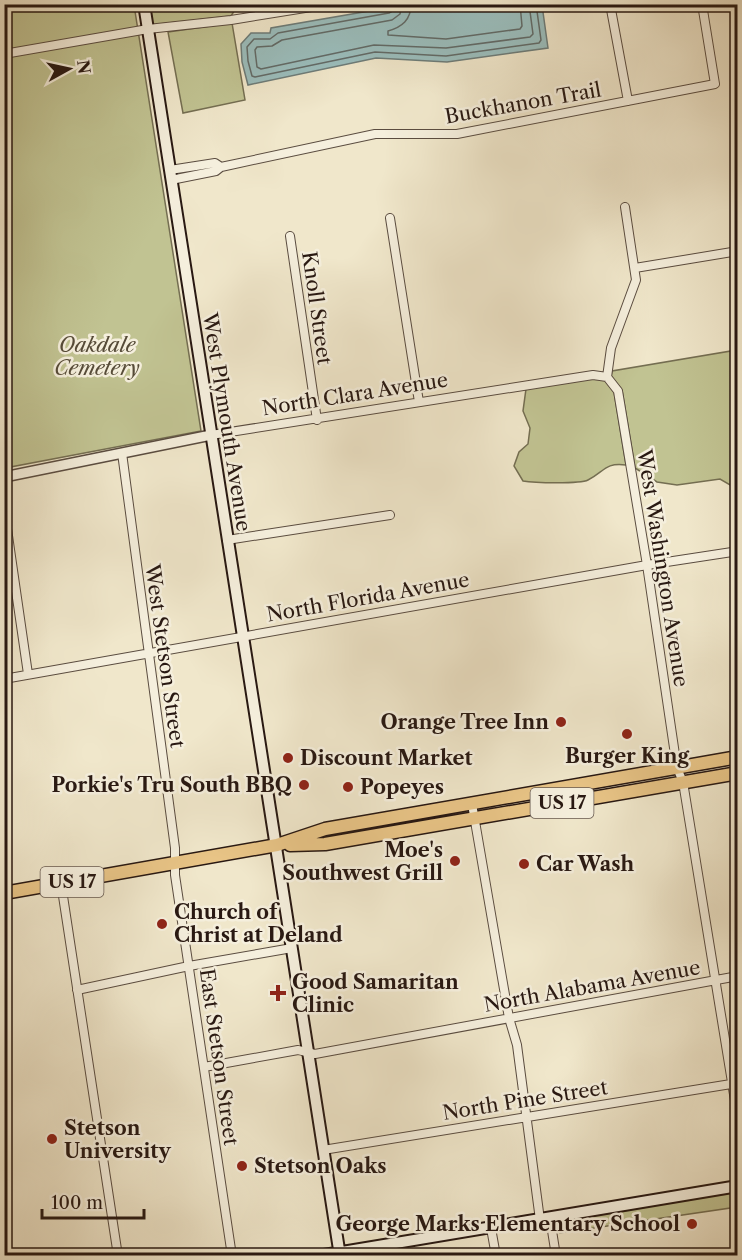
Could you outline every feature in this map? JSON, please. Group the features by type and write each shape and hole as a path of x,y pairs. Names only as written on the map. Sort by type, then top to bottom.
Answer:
{"main road":[{"name":"West Plymouth Avenue","path":"144,4 339,1254"},
{"name":"US 17","path":"4,893 277,845 325,829 738,757"},
{"name":"US 17","path":"277,845 326,844 738,772"},
{"path":"318,1256 738,1186"}],"street":[{"path":"4,54 148,29 231,20 330,4"},
{"path":"610,4 628,101"},
{"name":"Buckhanon Trail","path":"171,175 216,171 221,167 375,134 457,134 715,84 702,4"},
{"path":"607,377 611,348 636,280 625,207"},
{"path":"390,218 419,402"},
{"name":"Knoll Street","path":"290,236 317,420"},
{"path":"635,267 738,251"},
{"name":"North Clara Avenue","path":"4,477 211,435 593,375 607,377"},
{"name":"West Washington Avenue","path":"607,377 618,391 647,565 676,768 683,782 738,1119"},
{"name":"West Stetson Street","path":"122,453 147,654 175,848 175,863"},
{"path":"4,508 28,674"},
{"path":"227,540 390,514"},
{"name":"North Florida Avenue","path":"4,679 647,565 732,552 738,554"},
{"path":"4,582 14,581"},
{"path":"472,804 509,1018 518,1045 545,1219 556,1256"},
{"name":"East Stetson Street","path":"175,863 232,1256"},
{"path":"61,884 118,1256"},
{"path":"77,990 189,966 292,948"},
{"name":"North Alabama Avenue","path":"204,1067 298,1050 315,1054 738,976"},
{"name":"North Pine Street","path":"323,1150 731,1084"},
{"path":"491,1228 496,1256"}],"green space":[{"name":"Oakdale Cemetery","path":"5,5 134,5 201,431 5,468"},
{"path":"148,5 238,5 231,16 151,25"},
{"path":"232,23 245,100 183,113 168,32"},
{"path":"737,350 737,489 720,479 677,485 657,482 635,468 622,390 611,376 612,371"},
{"path":"593,378 605,380 614,392 626,465 609,466 583,481 557,483 523,481 514,466 519,452 528,444 530,428 523,411 526,389"},
{"path":"737,1191 737,1207 560,1233 575,1219"}],"water":[{"path":"404,5 542,5 548,48 447,62 376,58 248,85 242,62 241,44 251,33 270,33 271,28"}],"place":[{"name":"Orange Tree Inn","path":"561,722"},
{"name":"Burger King","path":"627,734"},
{"name":"Discount Market","path":"288,758"},
{"name":"Porkie's Tru South BBQ","path":"304,785"},
{"name":"Popeyes","path":"348,787"},
{"name":"Moe's Southwest Grill","path":"455,861"},
{"name":"Car Wash","path":"524,864"},
{"name":"Church of Christ at Deland","path":"162,924"},
{"name":"Good Samaritan Clinic","path":"278,993"},
{"name":"Stetson University","path":"52,1139"},
{"name":"Stetson Oaks","path":"242,1166"},
{"name":"George Marks Elementary School","path":"692,1224"}]}
